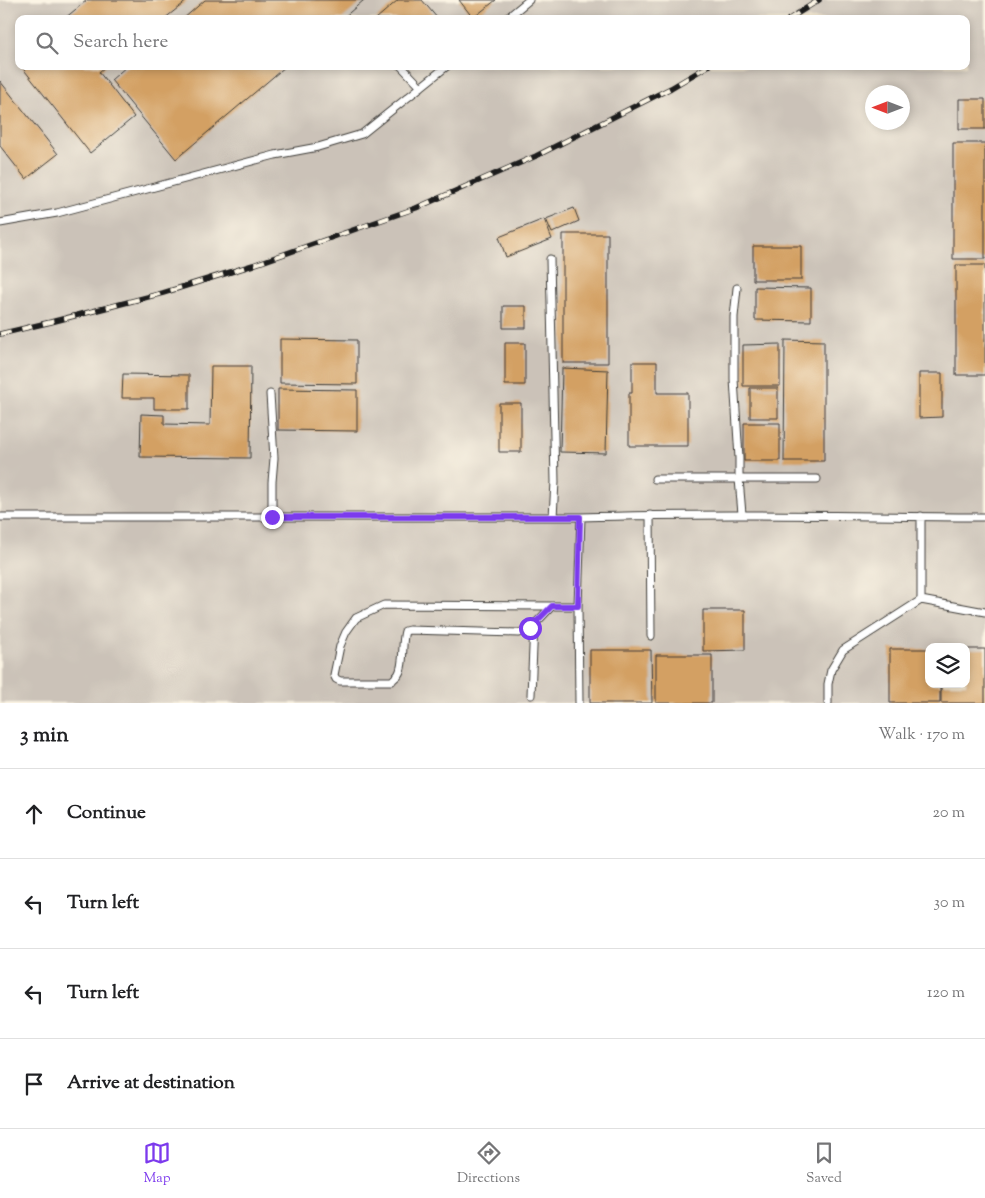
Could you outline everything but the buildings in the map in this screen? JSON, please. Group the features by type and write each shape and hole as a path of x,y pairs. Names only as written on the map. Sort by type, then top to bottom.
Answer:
{"lane":[{"path":"511,15 529,0"},
{"path":"405,70 421,88"},
{"path":"0,223 57,213 275,155 318,147 362,134 442,70"},
{"path":"550,259 555,482 553,517"},
{"path":"737,288 734,317 734,379 742,514"},
{"path":"270,394 274,458 272,517"},
{"path":"655,478 817,478"},
{"path":"0,517 580,517 742,514 985,517"},
{"path":"650,515 651,636"},
{"path":"921,516 921,600"},
{"path":"579,703 578,606 580,517"},
{"path":"828,703 828,684 831,670 843,650 921,600 985,612"},
{"path":"552,606 525,632 519,634 405,631 400,670 398,676 392,681 340,681 334,676 340,646 346,632 356,618 384,605 578,606"},
{"path":"531,695 534,624"}],"shaded area":[{"path":"0,0 985,0 985,703 0,703"}],"railway":[{"path":"795,15 819,0"},
{"path":"0,334 163,293 253,265 416,208 536,156 671,88 701,70"}],"route":[{"path":"272,517 580,517 578,606 552,606 530,628"}]}
